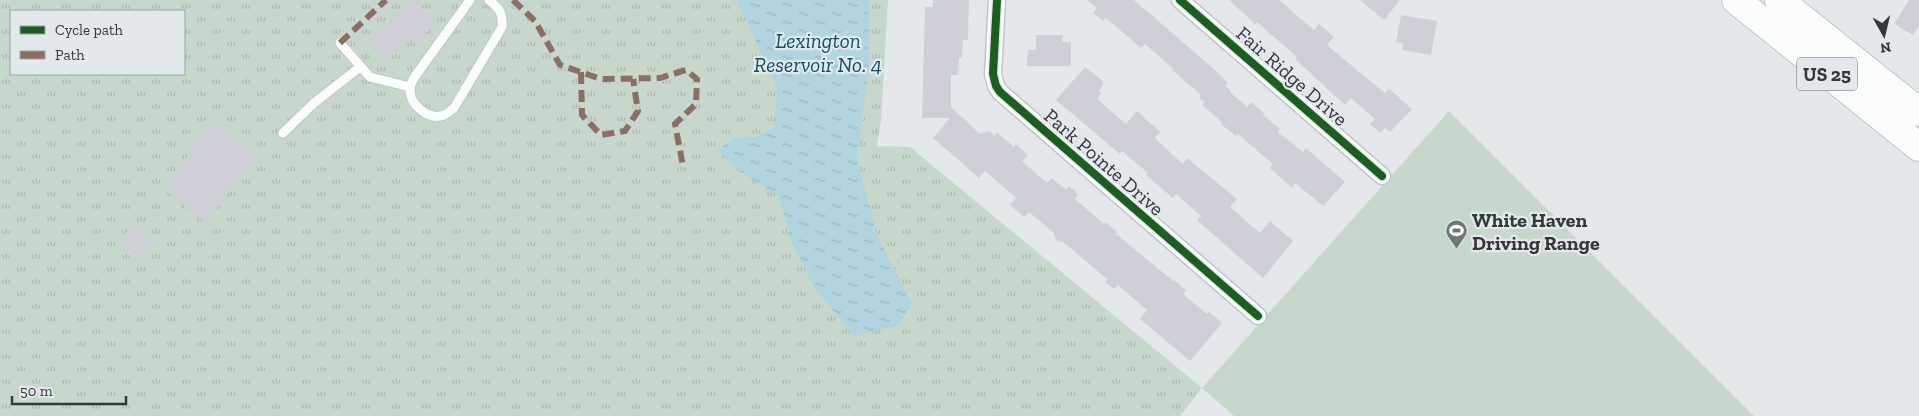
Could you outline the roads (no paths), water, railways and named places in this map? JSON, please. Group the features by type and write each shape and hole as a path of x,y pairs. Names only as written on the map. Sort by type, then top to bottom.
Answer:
{"highway":[{"name":"US 25","path":"1736,0 1919,147"},
{"name":"US 25","path":"1779,0 1919,112"}],"street":[{"name":"Park Pointe Drive","path":"997,0 993,74 996,86 1000,92 1258,316"},
{"name":"Fair Ridge Drive","path":"1180,0 1382,176"}],"lane":[{"path":"470,0 416,74 410,87 416,105 434,117 444,115 454,108 502,27 503,15 499,8 489,0"},
{"path":"340,43 370,77 410,87"},
{"path":"284,133 314,103 360,67"}],"water":[{"name":"Lexington Reservoir No. 4","path":"737,0 869,0 869,66 857,160 879,240 912,304 897,326 854,336 814,287 792,243 779,197 739,171 717,150 733,139 755,137 774,128 777,87"}],"place":[{"name":"White Haven Driving Range","path":"1456,250"}]}
